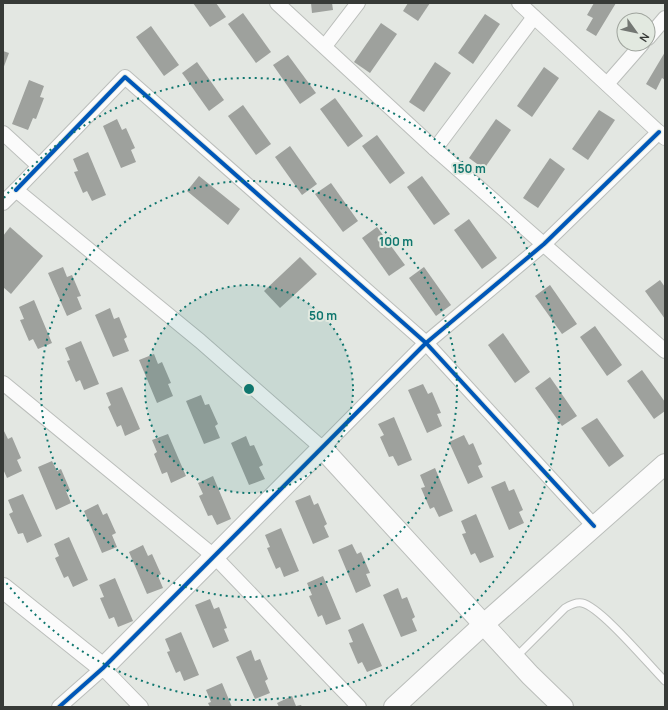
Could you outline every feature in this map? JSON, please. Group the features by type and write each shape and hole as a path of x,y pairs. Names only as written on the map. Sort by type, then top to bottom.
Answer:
{"street":[{"path":"277,3 435,149 665,351"},
{"path":"325,46 358,3"},
{"path":"59,707 103,668 215,557 426,343 544,244 662,135 519,3"},
{"path":"435,149 534,16"},
{"path":"656,29 665,18"},
{"path":"607,84 635,52"},
{"path":"3,203 125,77 426,343 594,526"},
{"path":"3,133 39,166"},
{"path":"16,190 200,340 322,448 515,658 563,707"},
{"path":"3,383 215,557 359,707"},
{"path":"394,707 484,624 665,464"},
{"path":"3,588 103,668 141,707"}],"lane":[{"path":"515,658 565,608 573,603 583,603 603,617 665,681"}],"building":[{"path":"193,3 216,3 226,17 210,27"},
{"path":"311,3 332,3 333,10 312,13"},
{"path":"408,3 430,3 418,21 403,11"},
{"path":"594,3 616,3 596,36 586,30 593,18 587,15"},
{"path":"243,13 271,52 256,63 228,24"},
{"path":"485,14 500,24 473,64 458,53"},
{"path":"381,23 397,34 370,73 354,62"},
{"path":"151,26 179,65 164,76 136,37"},
{"path":"3,51 9,53 3,69"},
{"path":"665,52 665,80 662,78 656,90 646,84"},
{"path":"288,55 316,93 300,104 273,65"},
{"path":"197,62 224,100 209,111 182,73"},
{"path":"435,62 451,73 424,112 409,102"},
{"path":"544,67 559,78 532,117 517,106"},
{"path":"29,80 44,86 40,97 44,98 36,119 33,118 28,130 12,124"},
{"path":"335,98 363,136 348,147 320,109"},
{"path":"243,105 271,144 256,155 228,116"},
{"path":"599,110 615,120 588,160 572,149"},
{"path":"117,119 122,130 126,128 135,148 131,150 136,162 121,168 103,126"},
{"path":"496,119 511,130 484,169 469,158"},
{"path":"377,135 405,173 390,184 362,146"},
{"path":"290,146 317,184 302,195 275,157"},
{"path":"88,152 106,195 92,201 87,191 83,193 74,172 78,171 73,159"},
{"path":"550,158 565,169 538,208 523,198"},
{"path":"199,176 240,209 228,225 187,191"},
{"path":"422,176 450,214 434,225 407,187"},
{"path":"331,183 358,221 343,232 315,194"},
{"path":"469,219 497,258 482,269 454,230"},
{"path":"10,227 43,256 11,294 3,287 3,236"},
{"path":"377,227 405,265 389,276 362,238"},
{"path":"300,257 317,274 280,308 264,291"},
{"path":"63,267 67,277 72,275 81,296 77,297 82,309 67,316 48,273"},
{"path":"424,267 451,305 436,316 409,278"},
{"path":"660,280 665,287 665,319 645,291"},
{"path":"550,285 577,324 562,334 535,296"},
{"path":"34,300 52,343 38,349 33,339 29,341 20,320 24,319 19,307"},
{"path":"110,308 114,319 119,317 127,337 124,339 129,351 113,357 95,315"},
{"path":"595,326 622,365 607,376 580,337"},
{"path":"503,333 530,372 515,383 488,345"},
{"path":"81,341 99,384 84,390 80,380 76,382 67,361 70,360 65,348"},
{"path":"154,354 158,364 162,362 171,383 168,384 173,396 157,403 139,360"},
{"path":"642,370 665,402 665,411 654,419 627,381"},
{"path":"550,377 577,416 562,426 535,388"},
{"path":"423,384 428,394 432,392 441,413 437,414 442,426 427,433 408,390"},
{"path":"122,387 140,429 125,436 121,425 117,427 108,407 111,405 106,393"},
{"path":"201,395 205,405 209,404 218,424 215,426 220,438 204,444 186,401"},
{"path":"394,417 412,460 398,466 393,456 389,457 380,437 384,435 378,424"},
{"path":"597,418 624,456 609,467 581,428"},
{"path":"3,429 8,439 12,437 21,458 17,460 22,471 7,478 3,469"},
{"path":"168,434 186,476 171,483 167,472 162,474 154,454 157,452 152,440"},
{"path":"464,435 469,445 473,443 482,464 478,466 483,477 468,484 449,442"},
{"path":"246,436 250,446 254,445 263,465 259,467 265,479 249,485 231,443"},
{"path":"52,461 57,471 61,469 70,490 66,491 71,503 56,510 38,467"},
{"path":"435,468 453,511 439,517 434,507 430,509 421,488 425,487 420,475"},
{"path":"213,476 231,519 217,525 212,515 208,516 199,496 203,494 198,483"},
{"path":"505,481 509,491 514,489 523,510 519,512 524,523 509,530 491,487"},
{"path":"23,494 42,536 27,543 23,533 18,534 9,514 13,512 8,500"},
{"path":"310,495 314,505 318,503 327,524 324,526 329,537 313,544 295,501"},
{"path":"98,504 103,515 107,513 116,533 112,535 117,547 102,553 84,511"},
{"path":"476,514 494,557 480,563 475,553 471,555 462,534 466,533 461,521"},
{"path":"281,528 299,571 284,577 280,567 276,569 267,548 270,547 265,535"},
{"path":"69,537 88,580 73,587 68,576 64,578 55,558 59,556 54,544"},
{"path":"352,544 357,554 361,552 370,573 366,574 371,586 356,593 338,550"},
{"path":"143,545 148,556 152,554 161,574 158,576 163,588 147,594 129,552"},
{"path":"323,576 341,619 326,625 322,615 318,617 309,596 312,595 307,583"},
{"path":"115,578 133,621 118,627 114,617 109,619 100,598 104,597 99,585"},
{"path":"398,588 402,599 407,597 415,617 412,619 417,631 401,637 383,595"},
{"path":"210,599 214,609 219,607 227,628 224,629 229,641 213,648 195,605"},
{"path":"363,623 382,666 367,672 362,662 358,664 349,643 353,642 348,630"},
{"path":"181,632 199,675 184,681 180,671 176,673 167,652 170,651 165,639"},
{"path":"251,650 255,661 260,659 268,679 265,681 270,693 255,699 236,657"},
{"path":"222,683 232,707 210,707 208,703 211,702 206,690"},
{"path":"292,696 296,706 301,705 302,707 279,707 277,703"}],"cycle path":[{"path":"16,190 125,77 426,343 594,526"},
{"path":"59,707 103,668 426,343 544,244 659,132"}]}
